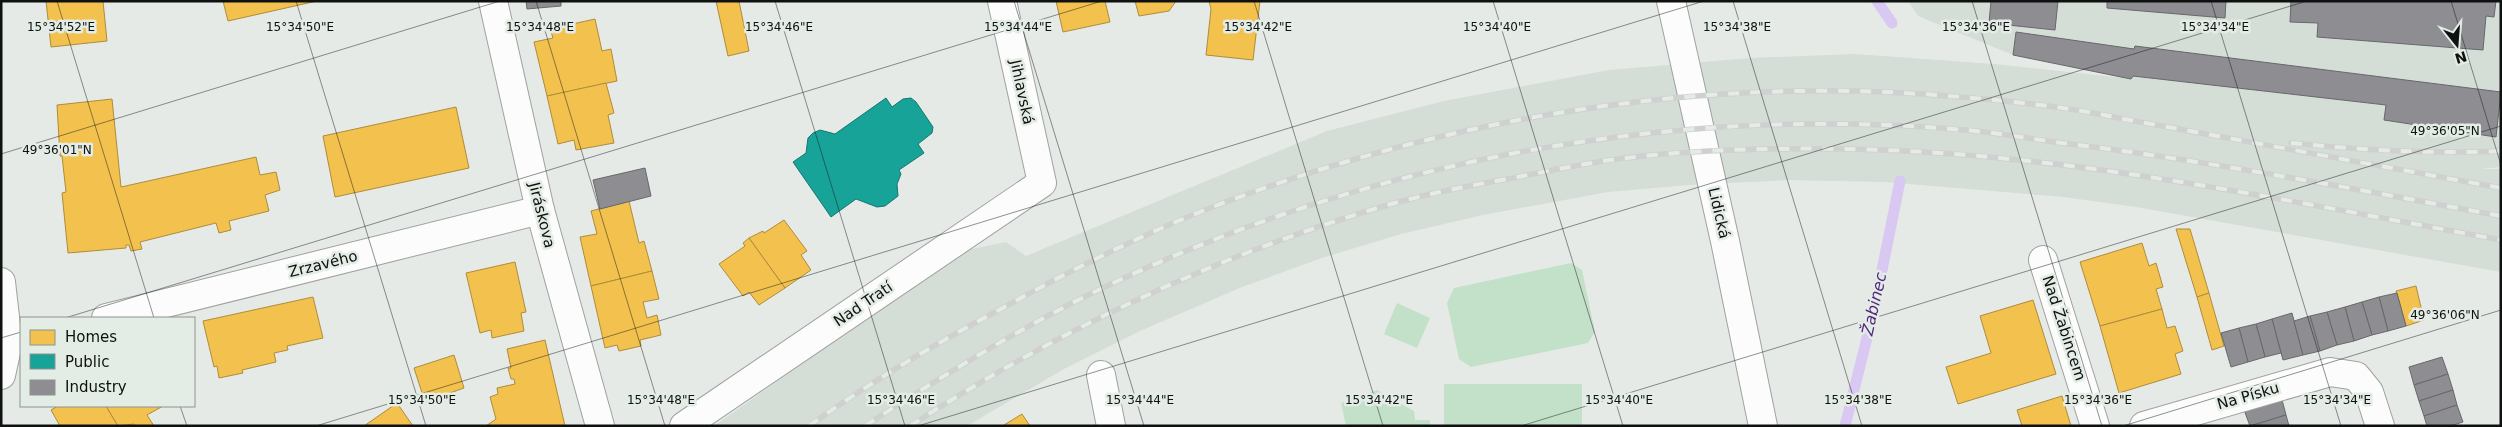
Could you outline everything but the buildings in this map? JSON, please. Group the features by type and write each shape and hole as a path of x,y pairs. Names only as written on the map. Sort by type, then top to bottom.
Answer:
{"street":[{"name":"Jiráskova","path":"493,1 540,210 600,426"},
{"name":"Jihlavská","path":"1002,1 1042,183"},
{"name":"Lidická","path":"1671,1 1725,241 1763,426"},
{"name":"Nad Tratí","path":"684,426 1042,183"},
{"name":"Zrzavého","path":"110,317 540,210"},
{"name":"Nad Žabincem","path":"2042,260 2095,426"},
{"path":"1,282 14,341 1,376"},
{"name":"Na Písku","path":"2144,426 2330,372 2356,376 2369,392 2380,426"},
{"path":"1101,375 1112,426"}],"shaded area":[{"path":"1908,1 2501,1 2501,167 2480,169 2501,169 2501,272 2136,207 2063,197 1885,182 1788,180 1689,185 1608,192 1483,215 1401,234 1322,258 1242,287 1140,331 1064,369 967,426 714,426 962,251 1006,242 1026,256 1327,131 1444,101 1609,70 1750,58 1855,54 1994,64 2124,78 2013,55 1918,16"}],"green space":[{"path":"1571,263 1582,270 1595,332 1588,343 1471,367 1459,359 1447,303 1454,288"},
{"path":"1397,303 1430,318 1417,348 1384,334"},
{"path":"1444,384 1582,384 1582,426 1444,426"},
{"path":"1377,390 1414,411 1415,420 1430,420 1430,426 1346,426 1341,403"}],"waterway":[{"name":"Žabinec","path":"1877,1 1892,23"},
{"name":"Žabinec","path":"1845,426 1874,310 1900,181"}],"railway":[{"path":"809,426 902,365 950,337 1078,268 1132,241 1187,217 1296,177 1378,153 1461,132 1545,115 1630,103 1715,95 1800,91 1886,92 1997,100 2085,111 2501,188"},
{"path":"865,426 1015,334 1077,300 1211,241 1316,203 1423,173 1532,150 1643,134 1753,125 1865,124 1976,131 2131,152 2237,169 2501,216"},
{"path":"2291,143 2396,151 2501,151"},
{"path":"910,426 1024,357 1083,326 1142,297 1264,246 1327,224 1421,196 1603,161 1673,153 1779,149 1885,150 1963,155 2040,162 2194,184 2501,240"}]}
